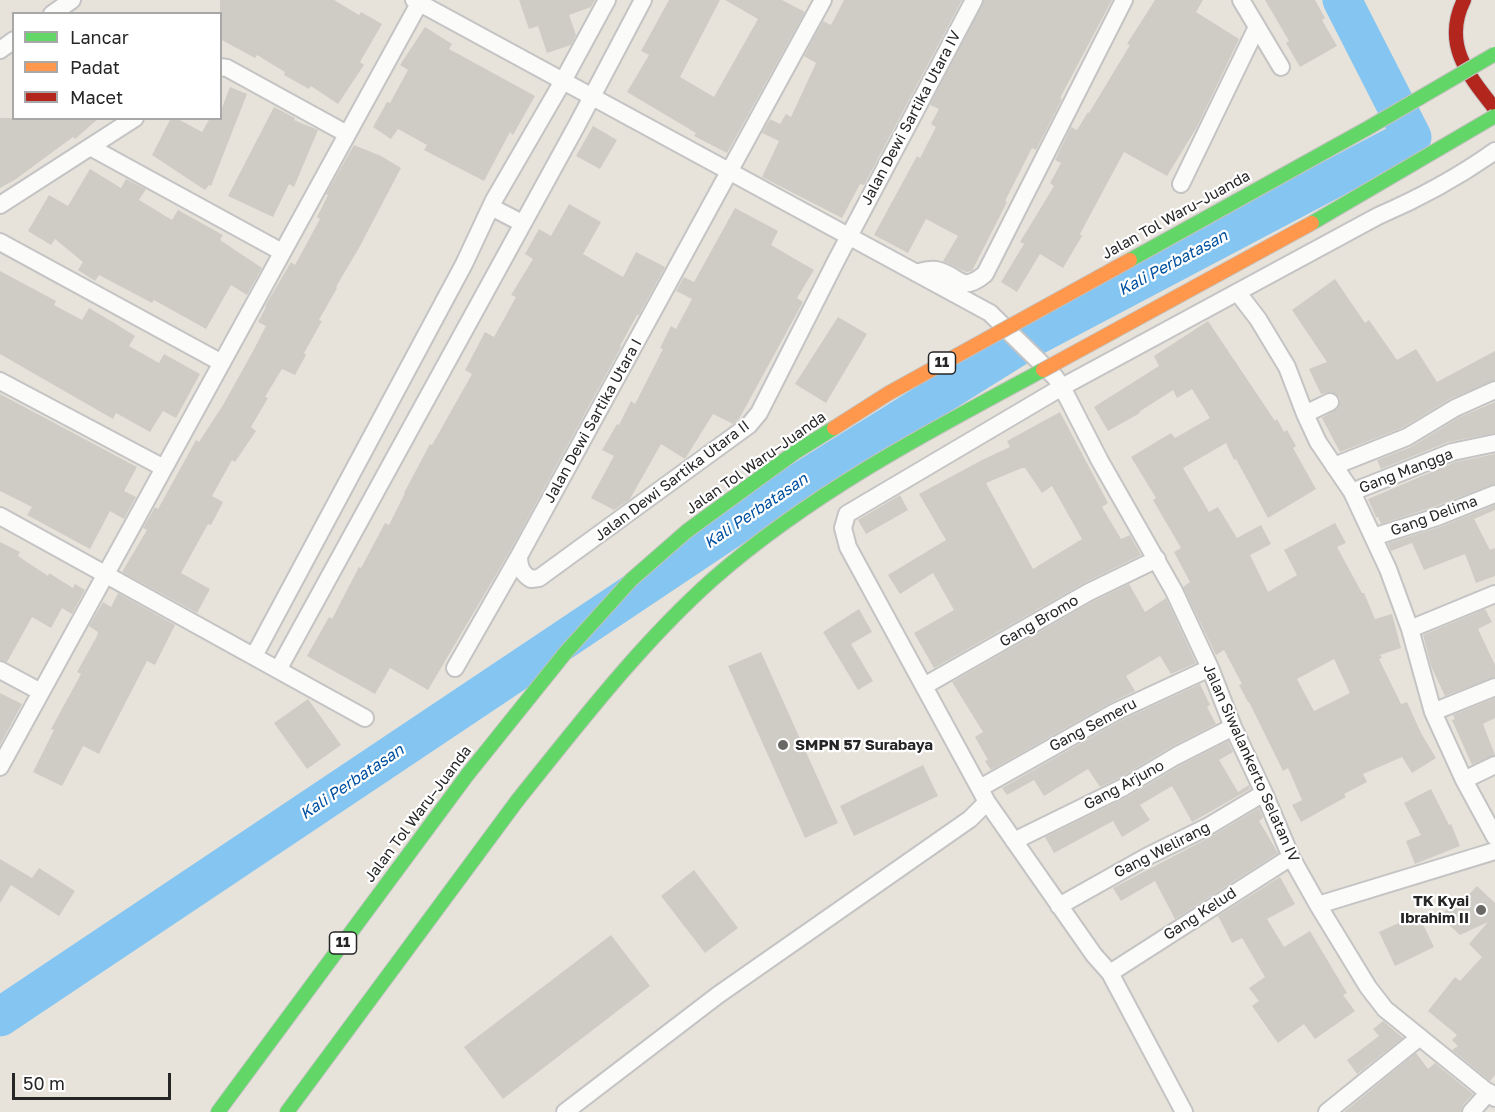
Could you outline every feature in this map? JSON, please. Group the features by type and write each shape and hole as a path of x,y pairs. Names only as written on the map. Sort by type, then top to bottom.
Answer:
{"main road":[{"path":"1464,0 1458,9 1455,25 1458,54 1474,84 1495,109"},
{"name":"Jalan Tol Waru–Juanda","path":"218,1112 468,774 566,652 631,580 687,531 794,453 889,393 1368,128 1495,54"},
{"path":"287,1112 517,801 597,702 685,606 723,571 826,494 897,450 1341,208 1495,116"}],"street":[{"path":"55,12 72,0"},
{"path":"254,656 464,264 490,207 607,0"},
{"path":"278,670 643,0"},
{"name":"Jalan Dewi Sartika Utara I","path":"454,668 519,556 823,0"},
{"name":"Jalan Dewi Sartika Utara IV","path":"849,236 974,0"},
{"path":"916,273 938,270 964,283 975,282 985,273 1124,0"},
{"path":"1241,0 1281,67"},
{"path":"0,767 418,1"},
{"name":"Jalan Siwalankerto Selatan IV","path":"418,1 990,313 1058,382 1100,461 1157,559 1210,668 1233,727 1291,857 1318,905 1384,1009 1492,1095"},
{"path":"1181,184 1257,27"},
{"path":"222,67 347,134"},
{"path":"0,206 132,120"},
{"path":"92,148 282,252"},
{"path":"1184,1112 1110,973 1094,955 1059,906 984,795 848,548 843,528 847,514 1058,382 1238,293 1378,216 1423,197 1495,152"},
{"path":"490,207 522,223"},
{"name":"Jalan Dewi Sartika Utara II","path":"519,556 521,570 525,576 531,579 539,578 749,425 759,413 849,236"},
{"path":"0,242 222,363"},
{"path":"1238,293 1258,319 1287,367 1318,442 1352,492 1388,568 1410,629 1432,712 1464,780 1495,837"},
{"path":"0,381 164,468"},
{"path":"1334,466 1407,437 1455,408 1495,390"},
{"path":"1305,414 1330,402"},
{"name":"Gang Mangga","path":"1352,492 1452,452 1495,443"},
{"name":"Gang Delima","path":"1373,537 1437,517 1495,494"},
{"path":"0,516 365,718"},
{"name":"Gang Bromo","path":"924,686 1089,592 1157,559"},
{"path":"1410,629 1495,594"},
{"path":"284,599 309,613"},
{"name":"Gang Semeru","path":"565,1112 718,995 969,819 984,795 1115,712 1210,668"},
{"path":"0,669 41,692"},
{"path":"1432,712 1495,687"},
{"name":"Gang Arjuno","path":"1014,841 1124,788 1176,756 1233,727"},
{"path":"1464,780 1495,765"},
{"name":"Gang Welirang","path":"1059,906 1148,856 1207,827 1264,793"},
{"path":"1318,905 1495,851"},
{"name":"Gang Kelud","path":"1110,973 1291,857"},
{"path":"1327,1112 1420,1037"},
{"path":"1471,1112 1492,1095"}],"building":[{"path":"220,0 334,0 359,15 361,12 382,24 360,62 364,65 338,104 311,86 309,89 284,75 285,72 257,55 255,58 222,40 222,12 220,12"},
{"path":"519,0 595,0 591,7 569,15 576,35 571,45 547,53 538,26 529,29"},
{"path":"669,0 720,0 680,77 714,97 758,19 725,0 782,0 805,12 727,153 694,136 696,133 627,92 649,55 641,51"},
{"path":"844,0 962,0 864,185 860,184 842,218 762,177 779,141 762,133 770,119 780,124 786,114 791,117 816,63 804,56 823,21 831,25"},
{"path":"984,0 1112,0 1060,98 1062,99 1036,150 1032,148 972,271 966,272 943,261 958,236 926,219 908,253 874,235 917,156 920,158 936,127 931,124 939,109 930,105"},
{"path":"1155,0 1203,0 1196,12 1239,39 1197,127 1167,176 1124,152 1080,234 1082,236 1063,268 1040,254 1017,292 1001,282 1024,244 1020,242 1054,186 1050,183 1061,163 1055,160 1071,127 1077,130 1089,113 1130,45 1127,44"},
{"path":"1265,0 1315,0 1325,18 1322,20 1337,46 1300,67 1286,43 1289,41"},
{"path":"425,27 452,44 449,49 535,96 513,135 510,132 484,181 424,150 427,145 398,129 391,139 373,127 387,102 390,103 408,70 400,65"},
{"path":"230,87 247,94 211,186 209,185 205,190 152,155 170,120 180,120 202,132 209,120 222,120 222,108"},
{"path":"274,107 295,118 294,120 318,130 294,187 289,184 273,217 228,196"},
{"path":"0,118 97,120 75,139 73,137 0,188"},
{"path":"593,126 617,140 600,169 576,156"},
{"path":"354,145 381,156 401,168 319,320 322,321 295,375 282,369 251,427 256,431 235,462 232,460 212,496 223,502 181,573 210,589 197,613 122,572 147,530 143,528 155,507 158,509 196,440 199,442 223,405 252,353 266,326 258,322 265,306 291,262 295,265 320,219 317,217 328,195 326,194"},
{"path":"90,169 121,188 126,179 146,189 139,200 172,220 178,210 223,235 220,240 262,268 247,295 231,285 206,329 154,300 152,303 99,275 95,281 78,270 83,262 55,239 51,245 28,231 49,195 68,206"},
{"path":"569,204 601,222 583,254 623,277 636,252 665,267 510,551 428,690 390,668 375,694 307,656 329,617 332,619 385,523 389,525 430,444 432,445 472,374 465,370 485,332 494,337 516,297 511,295 533,259 525,254 539,229 551,236"},
{"path":"735,208 778,231 771,245 814,270 797,298 803,302 739,419 733,424 713,414 685,459 661,444 630,499 614,510 591,498 614,456 602,450 617,424 619,425 631,401 635,404 663,349 660,348 671,326 676,329 692,299 676,291 684,277 694,282"},
{"path":"0,271 56,301 54,305 82,320 89,308 135,336 129,346 159,363 164,354 200,374 176,418 163,411 150,432 116,413 113,419 0,354"},
{"path":"1335,279 1365,323 1369,320 1397,360 1416,349 1437,382 1495,351 1495,380 1450,399 1402,428 1340,452 1322,418 1338,408 1340,398 1331,392 1321,394 1309,369 1327,362 1292,310"},
{"path":"838,317 867,334 826,403 795,384"},
{"path":"1208,321 1275,421 1277,419 1284,432 1287,430 1296,446 1293,448 1316,489 1268,518 1226,443 1183,468 1209,512 1218,507 1237,538 1261,525 1271,544 1250,555 1268,592 1297,575 1284,550 1335,523 1346,543 1337,547 1364,593 1375,619 1392,614 1401,648 1380,655 1382,658 1379,659 1401,704 1407,702 1421,733 1436,758 1412,773 1402,757 1363,774 1367,782 1344,794 1346,797 1301,822 1292,805 1302,800 1288,768 1283,771 1239,685 1242,684 1224,650 1216,655 1183,587 1190,582 1174,552 1181,548 1153,500 1156,498 1131,457 1171,433 1175,438 1210,418 1192,389 1177,398 1173,390 1140,413 1108,431 1094,407 1159,366 1154,356","holes":["1334,659 1350,693 1314,711 1297,679"]},
{"path":"0,394 137,467 124,491 136,497 124,519 110,511 90,549 27,515 32,507 0,491"},
{"path":"1495,402 1495,433 1448,442 1381,469 1377,460 1411,447 1460,417"},
{"path":"1060,412 1108,503 1102,507 1121,539 1130,535 1141,555 1084,583 934,668 914,633 954,610 933,573 900,594 888,575 946,540 919,494 1010,447 1007,441","holes":["1025,468 1042,493 1052,486 1082,539 1033,569 986,483"]},
{"path":"1495,454 1495,484 1433,507 1381,524 1368,499 1455,462"},
{"path":"900,495 908,510 866,534 858,520"},
{"path":"1495,505 1495,510 1474,519 1490,550 1495,548 1495,576 1476,583 1465,554 1424,570 1412,543 1391,551 1389,547 1388,543 1440,527"},
{"path":"0,542 20,552 18,556 48,576 49,573 73,588 75,584 85,590 72,614 62,608 51,628 32,617 7,662 0,660"},
{"path":"1129,584 1145,612 1166,598 1196,663 1171,674 1160,656 1126,676 1135,691 991,770 975,737 983,732 952,682 1094,601"},
{"path":"118,593 175,625 155,665 147,661 99,754 83,746 62,786 33,772 54,730 51,729 81,674 77,672 97,636 98,632 89,626 103,602 111,607"},
{"path":"859,609 872,632 851,644 873,681 858,690 823,632"},
{"path":"1485,609 1492,622 1478,629 1495,665 1495,677 1445,696 1431,666 1423,635"},
{"name":"SMPN 57 Surabaya","path":"761,652 838,823 805,838 728,666"},
{"path":"1200,684 1210,705 1207,707 1216,724 1119,778 1100,787 1088,769 1044,796 1034,780 1007,795 1002,788 1120,721"},
{"path":"0,693 22,704 0,745"},
{"path":"1495,698 1495,718 1483,724 1495,755 1472,765 1452,720 1455,719 1453,715"},
{"path":"308,699 341,745 307,769 274,723"},
{"path":"1228,741 1233,752 1219,760 1238,792 1249,785 1250,789 1192,822 1172,786 1140,805 1150,820 1122,837 1113,821 1054,853 1045,837 1129,796 1181,765"},
{"path":"923,765 938,796 854,836 840,806"},
{"path":"1431,789 1449,825 1451,824 1460,846 1415,864 1406,841 1421,835 1404,803"},
{"path":"1259,808 1263,818 1259,821 1278,853 1175,919 1155,881 1121,901 1113,888 1212,836"},
{"path":"0,859 32,878 39,868 75,891 59,916 11,885 0,903"},
{"path":"694,870 738,928 705,953 661,896"},
{"path":"1280,877 1295,904 1267,919 1284,947 1310,931 1347,993 1343,995 1355,1011 1315,1039 1304,1024 1278,1043 1252,1006 1259,1001 1249,988 1265,977 1242,938 1232,943 1218,916"},
{"path":"1477,886 1495,903 1495,1075 1490,1081 1452,1050 1458,1046 1452,1040 1457,1035 1428,1011 1455,977 1460,981 1482,957 1469,944 1488,922 1460,935 1440,917 1452,904 1456,908"},
{"path":"1418,914 1434,947 1395,966 1379,932"},
{"path":"611,935 650,986 503,1099 464,1047"},
{"path":"1383,1021 1403,1038 1357,1074 1347,1060 1379,1036 1373,1029"},
{"path":"1416,1053 1428,1069 1435,1063 1473,1094 1463,1105 1461,1112 1344,1112"}],"waterway":[{"name":"Kali Perbatasan","path":"0,1017 797,484 1033,337 1412,137 1342,0"}],"traffic: fast":[{"path":"1130,260 1368,128 1495,54"},
{"path":"1312,223 1495,116"},
{"path":"517,801 635,658 660,630 713,579 751,548 830,491 914,440 1043,370"},
{"path":"468,774 566,652 631,580 687,531 794,453 834,428"},
{"path":"218,1112 468,774"},
{"path":"287,1112 517,801"}],"traffic: jam":[{"path":"1464,0 1458,16 1457,45 1468,71 1495,109"}],"traffic: slow":[{"path":"1043,370 1312,223"},
{"path":"834,428 889,393 1130,260"}],"place":[{"name":"SMPN 57 Surabaya","path":"783,745"},
{"name":"TK Kyai Ibrahim II","path":"1481,910"}]}
